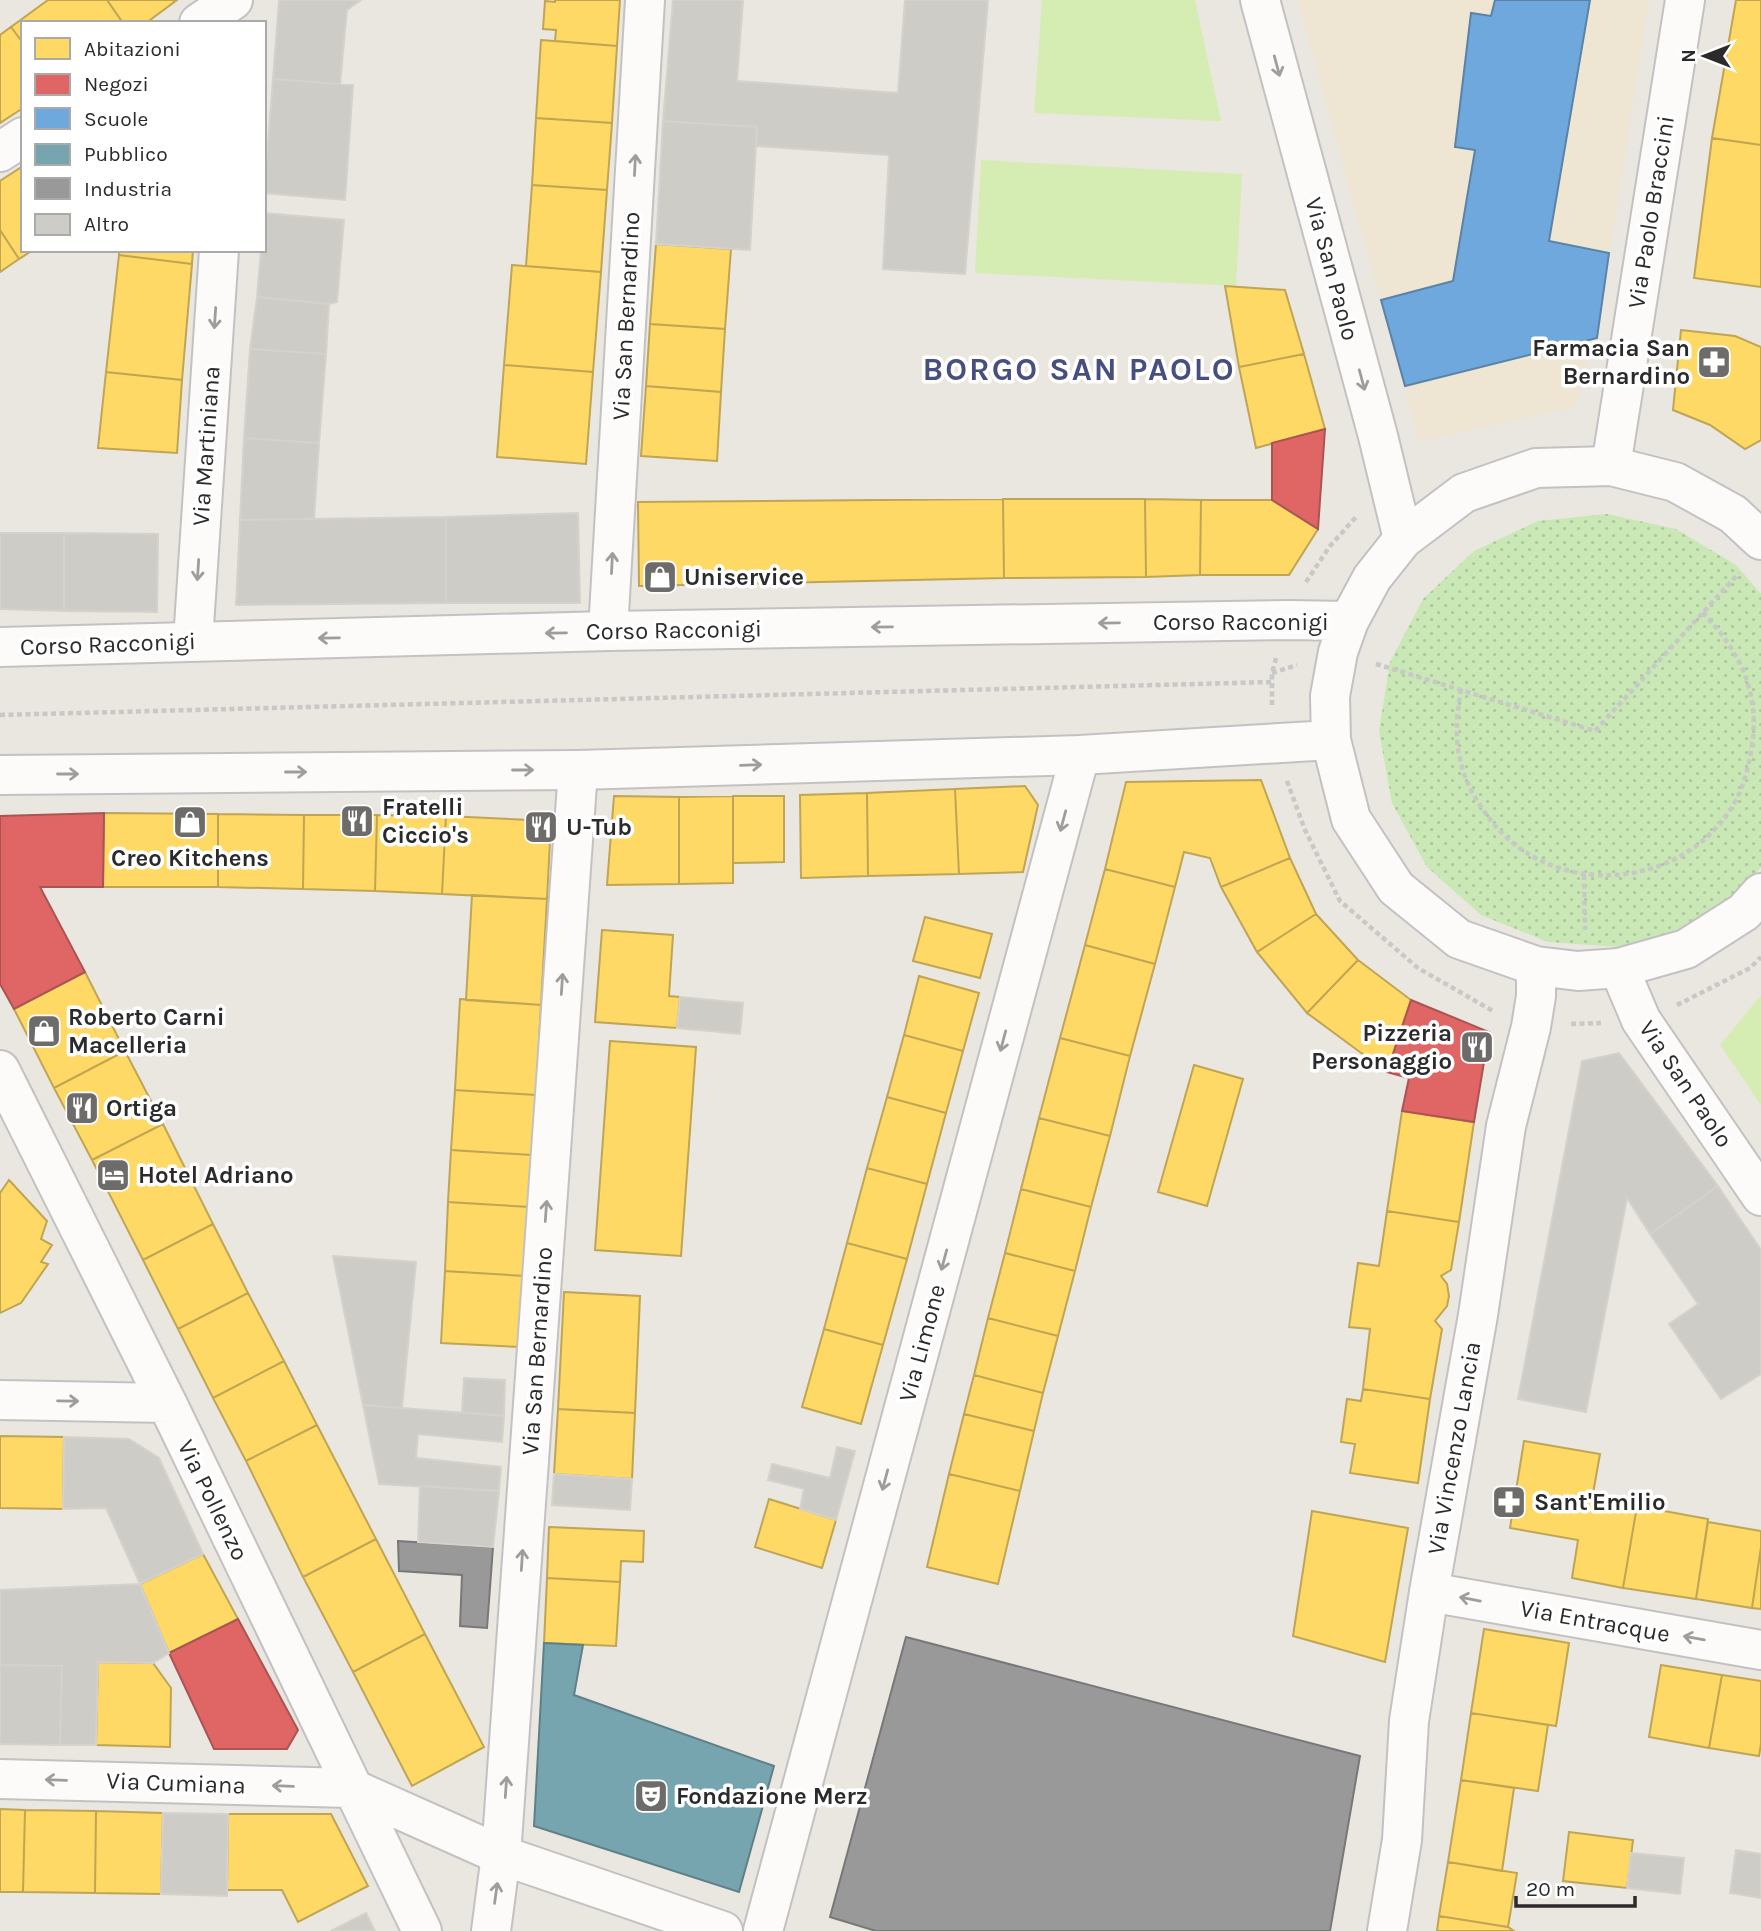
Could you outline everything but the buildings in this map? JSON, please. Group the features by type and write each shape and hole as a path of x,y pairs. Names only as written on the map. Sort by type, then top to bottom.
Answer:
{"street":[{"name":"Via San Bernardino","path":"608,631 645,0"},
{"name":"Via San Paolo","path":"1260,0 1403,539"},
{"name":"Via Paolo Braccini","path":"1611,466 1685,0"},
{"path":"0,152 21,138"},
{"name":"Via Martiniana","path":"193,641 219,252"},
{"path":"1751,555 1747,506 1675,482 1611,466 1536,468 1464,493 1403,539 1372,578 1344,637 1330,696 1331,740 1351,819 1395,888 1459,939 1536,967 1577,971 1619,968 1686,949 1744,912 1761,893"},
{"name":"Corso Racconigi","path":"0,647 608,631 1287,620 1344,637"},
{"path":"0,775 578,770 1080,755 1331,740"},
{"name":"Via Limone","path":"763,1931 1080,755"},
{"name":"Via San Bernardino","path":"491,1931 501,1855 578,770"},
{"name":"Via Vincenzo Lancia","path":"1387,1931 1402,1840 1409,1721 1478,1315 1506,1126 1531,1027 1536,996 1536,967"},
{"name":"Via San Paolo","path":"1619,968 1641,1020 1761,1196"},
{"name":"Via Pollenzo","path":"0,1071 167,1403 422,1931"},
{"path":"0,1400 167,1403"},
{"name":"Via Entracque","path":"1429,1592 1761,1650"},
{"name":"Via Cumiana","path":"0,1779 351,1788"},
{"path":"351,1788 501,1855 723,1931"}],"path":[{"path":"1389,479 1330,546 1301,589 1287,620 1272,673 1273,742 1305,830 1340,901 1418,968 1495,1012"},
{"path":"1272,673 1344,637 1461,689 1595,731 1751,555"},
{"path":"1461,689 1456,726 1461,764 1478,804 1506,839 1542,863 1584,875 1626,876 1667,864 1702,841 1730,810 1749,769 1756,724 1750,688 1737,655 1722,632 1702,612"},
{"path":"0,715 1272,682"},
{"path":"1584,875 1585,931"}],"shaded area":[{"path":"1298,0 1649,0 1597,338 1575,407 1419,441"}],"green space":[{"path":"1042,0 1195,0 1221,121 1034,113"},
{"path":"981,160 1242,174 1236,286 975,273"},
{"path":"1607,514 1676,529 1736,565 1761,594 1761,867 1749,884 1690,926 1620,947 1548,942 1481,915 1427,867 1392,803 1379,731 1390,662 1423,599 1474,551 1538,521"},
{"path":"1761,995 1761,1105 1720,1045"}],"place":[{"name":"Farmacia San Bernardino","path":"1714,362"},
{"name":"Uniservice","path":"660,577"},
{"name":"Fratelli Ciccio's","path":"357,821"},
{"name":"Creo Kitchens","path":"190,822"},
{"name":"U-Tub","path":"541,827"},
{"name":"Roberto Carni Macelleria","path":"44,1031"},
{"name":"Pizzeria Personaggio","path":"1477,1047"},
{"name":"Ortiga","path":"82,1108"},
{"name":"Hotel Adriano","path":"113,1175"},
{"name":"Sant'Emilio","path":"1509,1502"},
{"name":"Fondazione Merz","path":"651,1796"}],"district":[{"name":"BORGO SAN PAOLO","path":"1079,369"}]}
